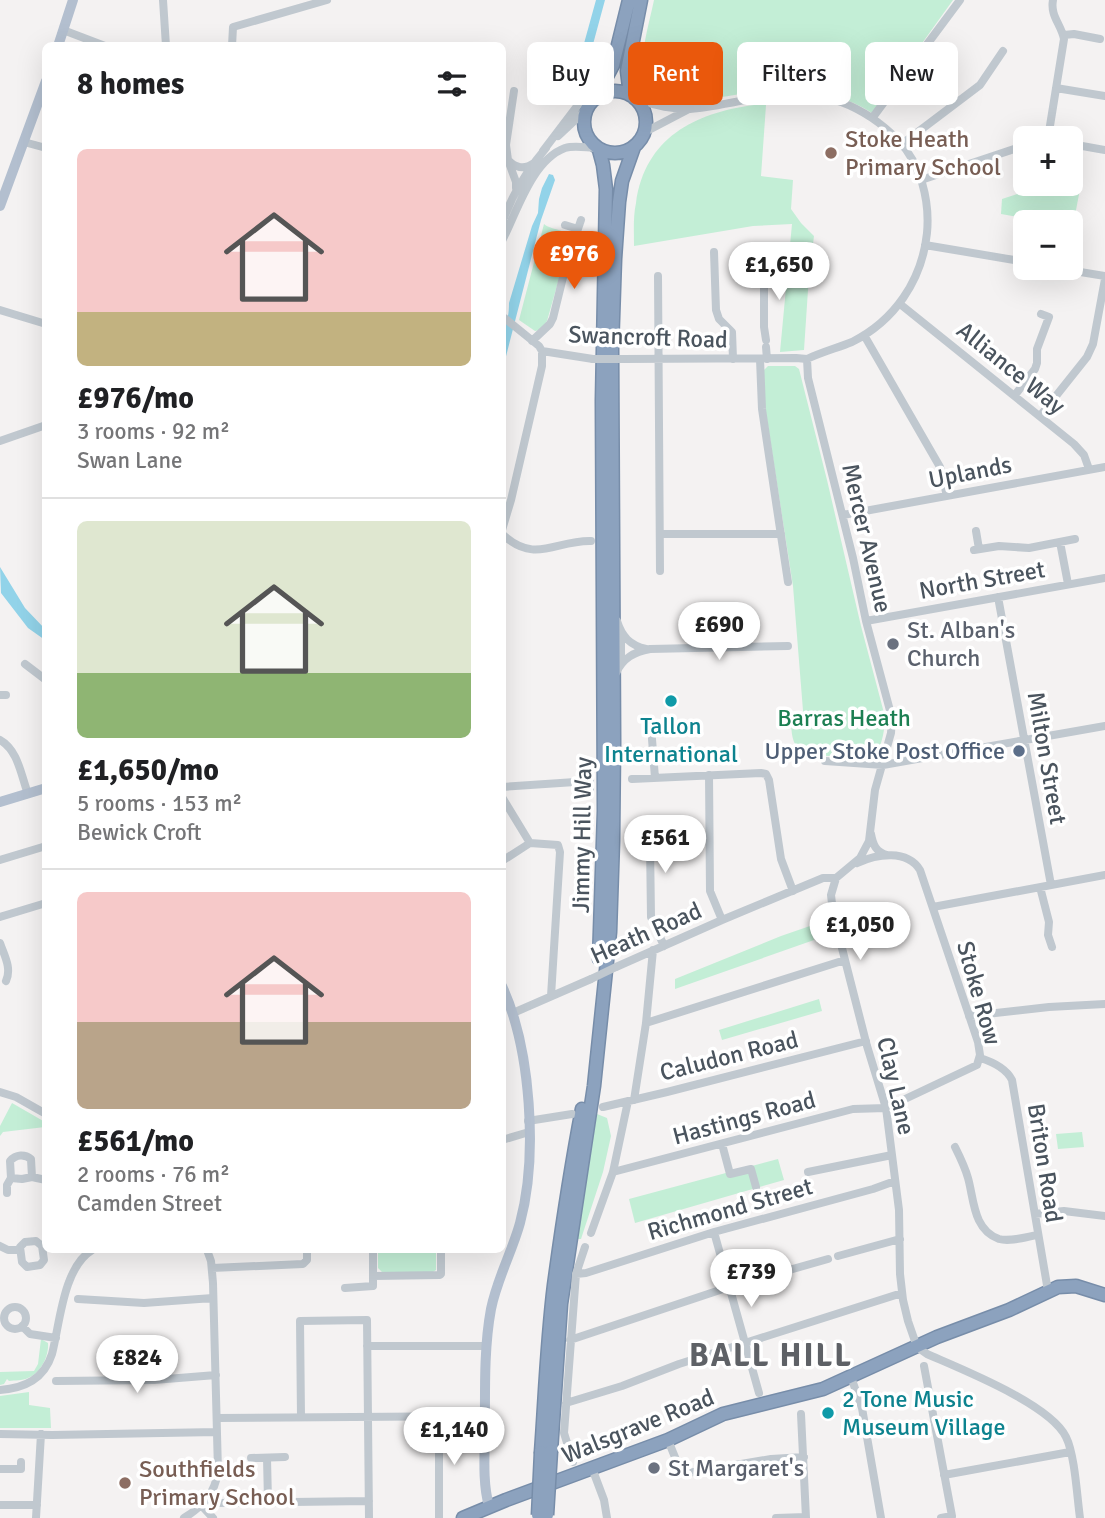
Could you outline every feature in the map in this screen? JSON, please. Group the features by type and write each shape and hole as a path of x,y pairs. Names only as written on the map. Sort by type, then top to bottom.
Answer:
{"highway":[{"path":"614,62 629,0"},
{"path":"633,42 641,0"},
{"path":"591,105 584,118 585,128 598,149 609,153 620,153 640,142 645,132 646,114 640,105"},
{"name":"Jimmy Hill Way","path":"546,1452 561,1304 594,1086 610,932 616,673 612,598 614,272 622,181 634,147"},
{"name":"Jimmy Hill Way","path":"542,1516 554,1286 586,1087 597,994 603,897 602,401 606,189 598,149"},
{"name":"Walsgrave Road","path":"463,1518 668,1440 723,1414 823,1389 937,1337 1009,1310 1062,1286 1105,1294"}],"main road":[{"path":"59,42 73,0"},
{"path":"0,206 42,92"},
{"path":"0,802 42,789"},
{"path":"489,1506 485,1484 485,1416 489,1321 525,1199 529,1127 522,1053 513,1013 506,996"}],"street":[{"path":"163,0 166,42"},
{"path":"232,42 233,27 311,2 327,0"},
{"path":"506,232 543,151 605,67 629,0"},
{"path":"873,117 960,0"},
{"path":"1050,126 1064,43 1052,13 1053,0"},
{"path":"63,30 94,42"},
{"path":"1063,35 1074,34 1100,39"},
{"path":"902,144 979,85 1003,51"},
{"path":"1056,88 1105,96"},
{"path":"514,91 506,145 516,191"},
{"path":"661,105 689,109 777,94 797,94 840,101 873,117 902,144 911,157 921,180 928,219 919,270 900,304 879,324 864,335 807,359"},
{"path":"543,151 589,105"},
{"path":"645,132 689,109"},
{"path":"24,142 42,147"},
{"path":"1083,146 1105,150"},
{"path":"508,160 520,168 566,148 598,149"},
{"path":"921,180 1013,149"},
{"path":"512,172 524,178 532,175 540,161"},
{"path":"506,214 524,178"},
{"path":"532,341 553,318 567,261 581,220"},
{"path":"565,225 578,229"},
{"path":"925,245 1013,260"},
{"path":"714,252 716,310 719,319 732,332 733,359"},
{"path":"704,263 714,263"},
{"path":"764,265 766,344 762,409 788,582"},
{"path":"1040,416 1087,357 1093,344 1105,277 1083,273"},
{"path":"657,276 660,571"},
{"name":"Alliance Way","path":"900,304 1081,450 1089,469"},
{"path":"0,310 42,323"},
{"path":"1014,395 1037,366 1037,349 1049,317 1041,314"},
{"name":"Swancroft Road","path":"506,319 542,351 593,359 807,359"},
{"path":"864,335 940,467 947,496"},
{"path":"506,518 542,366 542,351"},
{"name":"Mercer Avenue","path":"807,359 808,378 892,718 891,733 875,790 869,841 860,858 851,866"},
{"path":"0,441 42,426"},
{"name":"Uplands","path":"843,516 1089,469 1105,470"},
{"path":"976,531 977,549 999,546 1026,548 1075,539"},
{"path":"660,534 781,534"},
{"path":"506,535 523,547 538,550 572,542 591,541"},
{"path":"1060,542 1068,584"},
{"name":"North Street","path":"866,621 1105,578"},
{"name":"Milton Street","path":"999,597 1051,885"},
{"path":"612,598 625,638 632,644 650,649"},
{"path":"616,673 621,658 621,631"},
{"path":"616,673 633,654 650,649 788,646"},
{"path":"25,664 42,677"},
{"path":"825,761 883,765 1105,726"},
{"path":"652,739 656,778"},
{"path":"0,740 13,750 28,794"},
{"path":"632,779 766,774 781,859 793,891"},
{"path":"709,775 710,891 722,920"},
{"path":"506,787 590,781 590,792"},
{"path":"506,804 530,843"},
{"path":"871,829 876,848 890,856"},
{"path":"664,946 651,917 652,840 709,837"},
{"path":"506,858 530,843 558,845 560,852 551,996"},
{"path":"0,860 42,847"},
{"path":"836,878 851,866 867,859 890,856"},
{"name":"Stoke Row","path":"886,1108 977,1065 980,1058 980,1049 922,876 914,862 906,857 890,856"},
{"path":"933,906 1105,875"},
{"name":"Heath Road","path":"513,1013 722,920 824,878 836,878"},
{"name":"Clay Lane","path":"836,878 832,887 832,902 866,1041 886,1108 899,1210 902,1293 917,1347"},
{"path":"1040,887 1048,920 1043,936 1052,947"},
{"path":"0,917 42,904"},
{"path":"1,948 9,968 6,981"},
{"path":"591,1233 613,1172 631,1100 646,1023 653,950"},
{"path":"646,1023 845,960"},
{"path":"969,1016 1105,1004"},
{"name":"Caludon Road","path":"603,1107 866,1041"},
{"name":"Briton Road","path":"980,1058 1008,1072 1012,1080 1048,1291"},
{"path":"0,1092 42,1112"},
{"name":"Hastings Road","path":"613,1172 853,1110 886,1108"},
{"path":"506,1138 529,1127 570,1115 568,1125"},
{"path":"722,1144 730,1174 751,1168 756,1187"},
{"path":"955,1147 968,1175 975,1214 985,1229 1001,1239 1037,1236"},
{"path":"6,1193 11,1178 10,1160 14,1157 24,1155 31,1159 33,1177"},
{"path":"808,1172 892,1155"},
{"path":"11,1178 42,1179"},
{"name":"Richmond Street","path":"576,1274 895,1181"},
{"path":"1035,1214 1064,1211 1105,1216"},
{"path":"714,1232 759,1393"},
{"path":"838,1256 900,1239"},
{"path":"42,1242 25,1242 22,1245 20,1250 23,1264 27,1267 38,1266 44,1259 44,1253"},
{"path":"0,1246 8,1250 20,1250"},
{"path":"573,1462 564,1433 576,1274 585,1247"},
{"path":"0,1390 24,1385 38,1377 51,1360 71,1274 84,1253"},
{"path":"184,1518 205,1503 217,1477 212,1268 208,1253"},
{"path":"212,1268 303,1264 306,1262 307,1253"},
{"path":"345,1289 373,1286 373,1253"},
{"path":"374,1276 440,1275 442,1253"},
{"path":"570,1340 729,1287 828,1259"},
{"path":"566,1403 902,1293"},
{"path":"78,1299 144,1303 213,1297"},
{"path":"0,1328 22,1326 26,1322 23,1309 10,1308 6,1312 5,1319 10,1327"},
{"path":"301,1417 300,1321 367,1320 369,1518"},
{"path":"22,1326 30,1334 56,1338"},
{"path":"368,1346 487,1346"},
{"path":"917,1347 1013,1394 1036,1408 1063,1431 1070,1452 1080,1518"},
{"path":"925,1366 952,1516 942,1518"},
{"path":"61,1378 154,1380 216,1375"},
{"path":"851,1377 863,1408 881,1518"},
{"path":"776,1518 806,1517 802,1415"},
{"path":"439,1416 439,1518"},
{"path":"217,1418 485,1416"},
{"path":"0,1434 217,1432"},
{"path":"36,1518 41,1434"},
{"path":"668,1440 681,1472 688,1473 771,1459 804,1457"},
{"path":"944,1475 1070,1452"},
{"path":"251,1458 285,1457"},
{"path":"267,1458 268,1502"},
{"path":"0,1469 21,1469 21,1462"},
{"path":"592,1468 604,1500 607,1518"},
{"path":"217,1503 369,1501"},
{"path":"205,1503 213,1518"},
{"path":"0,1504 37,1505"}],"green space":[{"path":"654,0 953,0 923,42 865,42 865,105 878,105 872,113 851,102 851,42 737,42 737,94 723,96 723,42 645,42"},
{"path":"766,105 761,176 793,180 791,209 814,236 804,350 780,352 792,224 753,226 634,246 636,203 641,180 650,161 661,146 693,122 732,109"},
{"path":"1013,195 1079,196 1076,210 1013,210 1013,216 1001,214 1002,199"},
{"path":"544,224 566,233 570,240 547,321 541,330 535,331 519,320"},
{"name":"Barras Heath","path":"768,366 795,366 799,369 884,713 883,737 874,758 806,755 798,749 793,738 791,724 804,723 793,586 764,400 764,370"},
{"path":"810,926 814,940 675,989 675,979"},
{"path":"819,999 822,1011 722,1040 719,1030"},
{"path":"12,1103 42,1120 42,1127 3,1132 0,1136 0,1126"},
{"path":"597,1114 607,1118 611,1136 603,1172 581,1239 576,1239"},
{"path":"1082,1132 1084,1147 1058,1149 1056,1134"},
{"path":"778,1159 784,1180 635,1223 629,1199"},
{"path":"378,1253 436,1253 436,1270 433,1272 383,1273 378,1268"},
{"path":"41,1339 48,1343 48,1348 46,1358 37,1372 23,1380 7,1379 0,1385 0,1372 34,1371 38,1364"},
{"path":"29,1392 29,1405 50,1408 51,1428 0,1428 0,1396"}],"water":[{"path":"596,0 605,0 594,42 584,42"},
{"path":"549,174 553,175 555,180 541,220 506,356 509,303 538,213 542,188"},
{"path":"0,567 25,608 42,626 42,638 28,628 1,593"}],"place":[{"name":"Stoke Heath Primary School","path":"831,153"},
{"name":"St. Alban's Church","path":"893,644"},
{"name":"Tallon International","path":"671,701"},
{"name":"Upper Stoke Post Office","path":"1019,751"},
{"name":"2 Tone Music Museum Village","path":"828,1413"},
{"name":"St Margaret's","path":"654,1468"},
{"name":"Southfields Primary School","path":"125,1483"}],"district":[{"name":"BALL HILL","path":"771,1355"}]}
